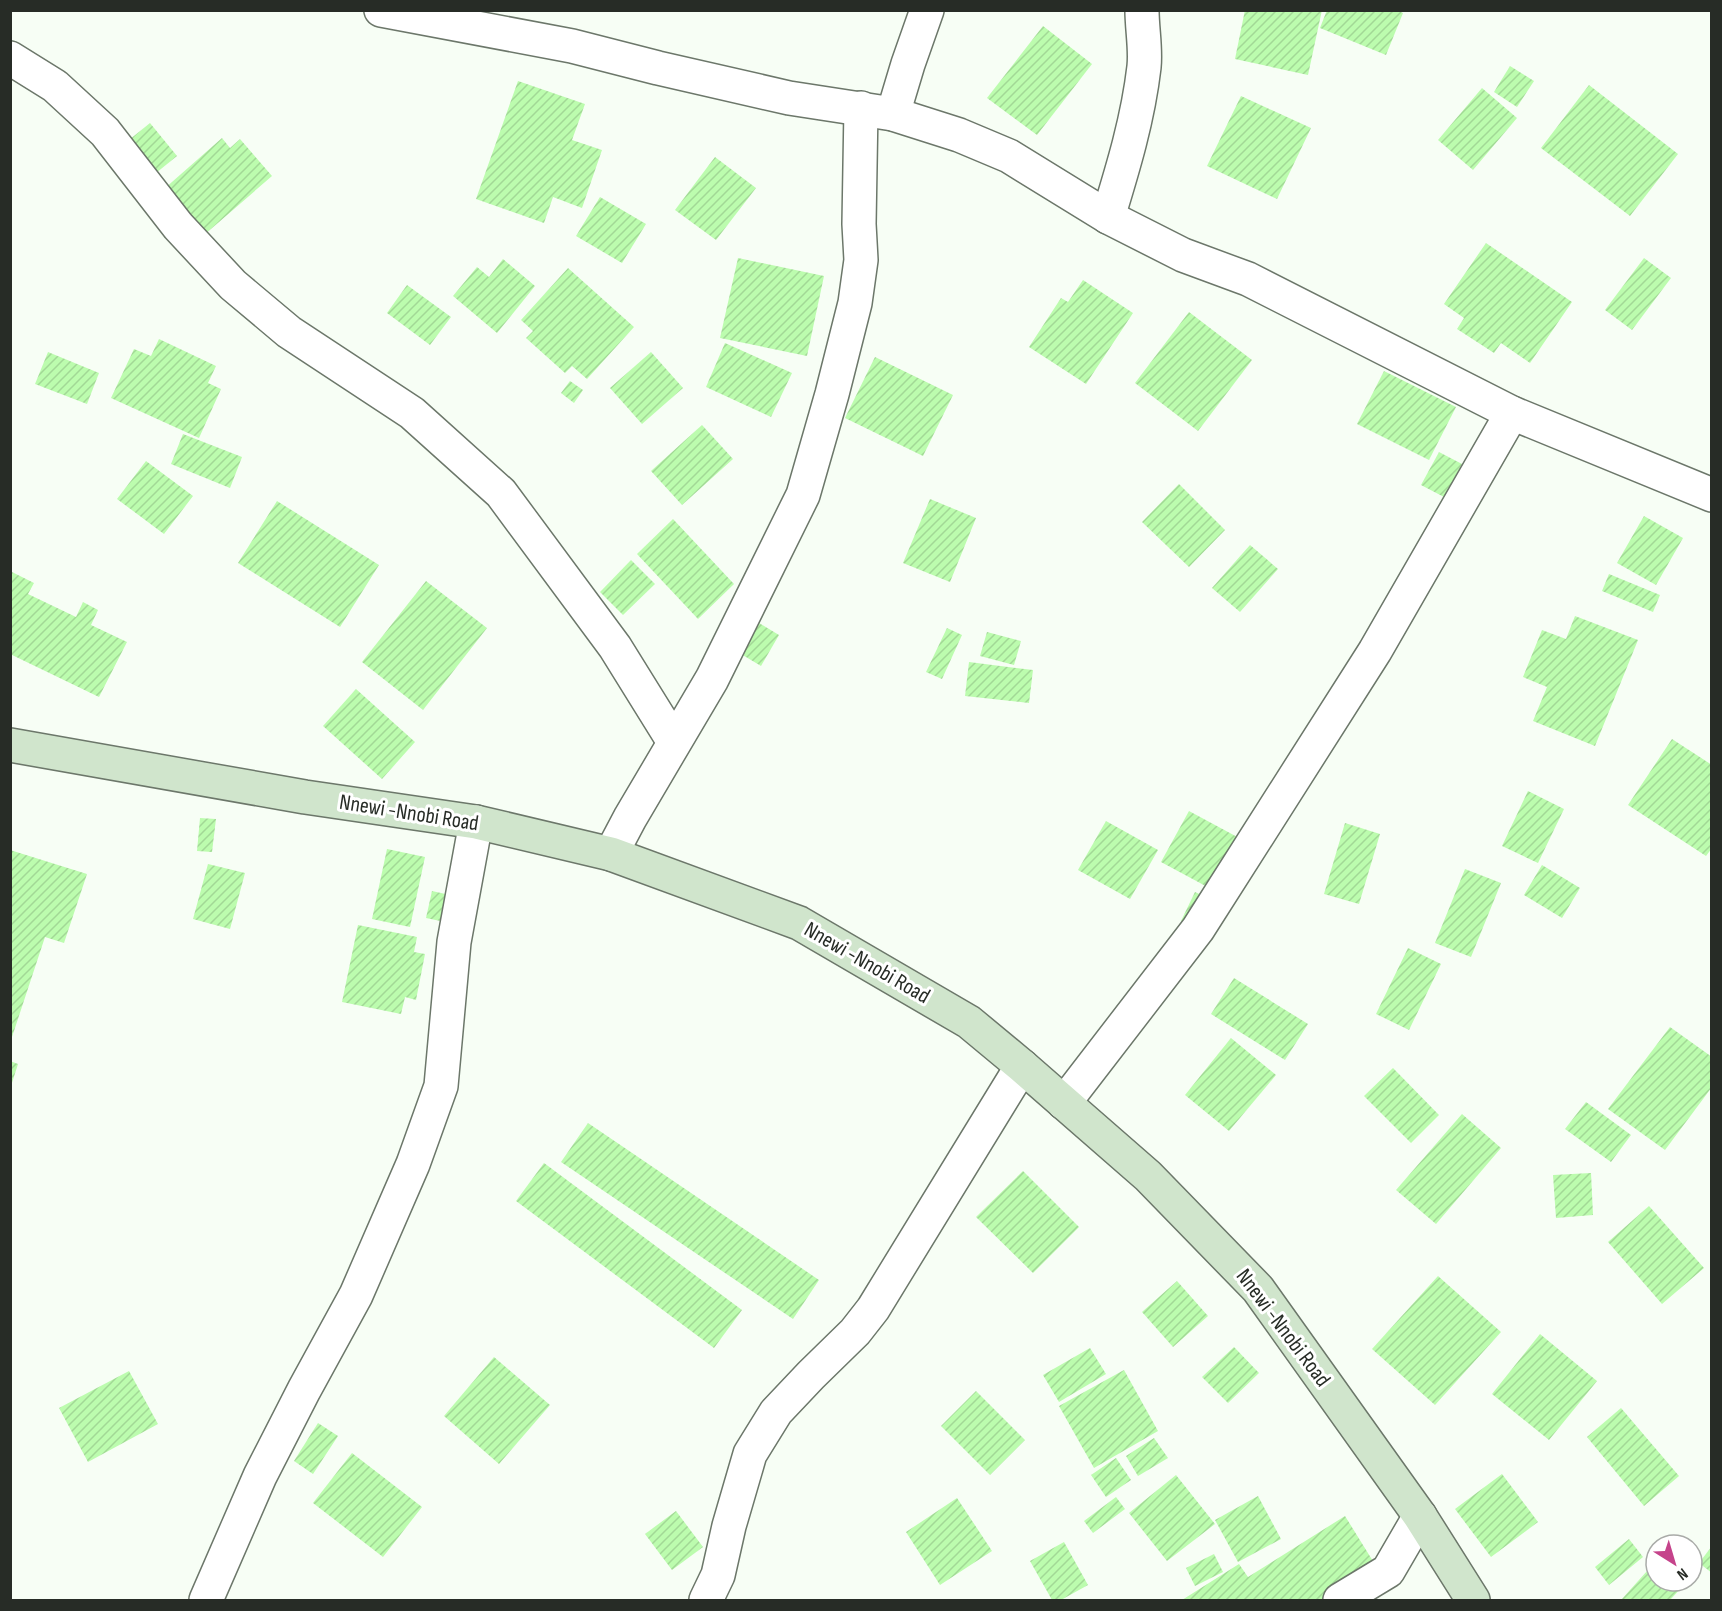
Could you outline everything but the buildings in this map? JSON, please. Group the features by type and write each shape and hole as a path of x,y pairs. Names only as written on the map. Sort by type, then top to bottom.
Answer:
{"main road":[{"name":"Nnewi -Nnobi Road","path":"10,745 305,797 476,822 610,854 799,923 969,1022 1148,1176 1258,1289 1420,1516 1473,1600"}],"street":[{"path":"381,10 572,46 789,98 893,114 959,135 1009,156 1108,217 1183,255 1248,279 1512,413 1708,485"},
{"path":"893,114 927,10"},
{"path":"1108,217 1127,158 1136,115 1144,64 1142,10"},
{"path":"10,58 55,86 105,132 178,226 233,285 289,332 412,413 501,493 615,647 675,742"},
{"path":"610,854 712,679 803,495 855,303 861,260 859,224 861,108"},
{"path":"1064,1103 1198,929 1375,651 1512,413"},
{"path":"206,1600 260,1476 356,1295 413,1164 441,1086 454,942 476,822"},
{"path":"706,1600 718,1575 729,1526 750,1454 776,1412 855,1332 873,1308 1022,1066"},
{"path":"1340,1600 1388,1571 1420,1516"}]}
